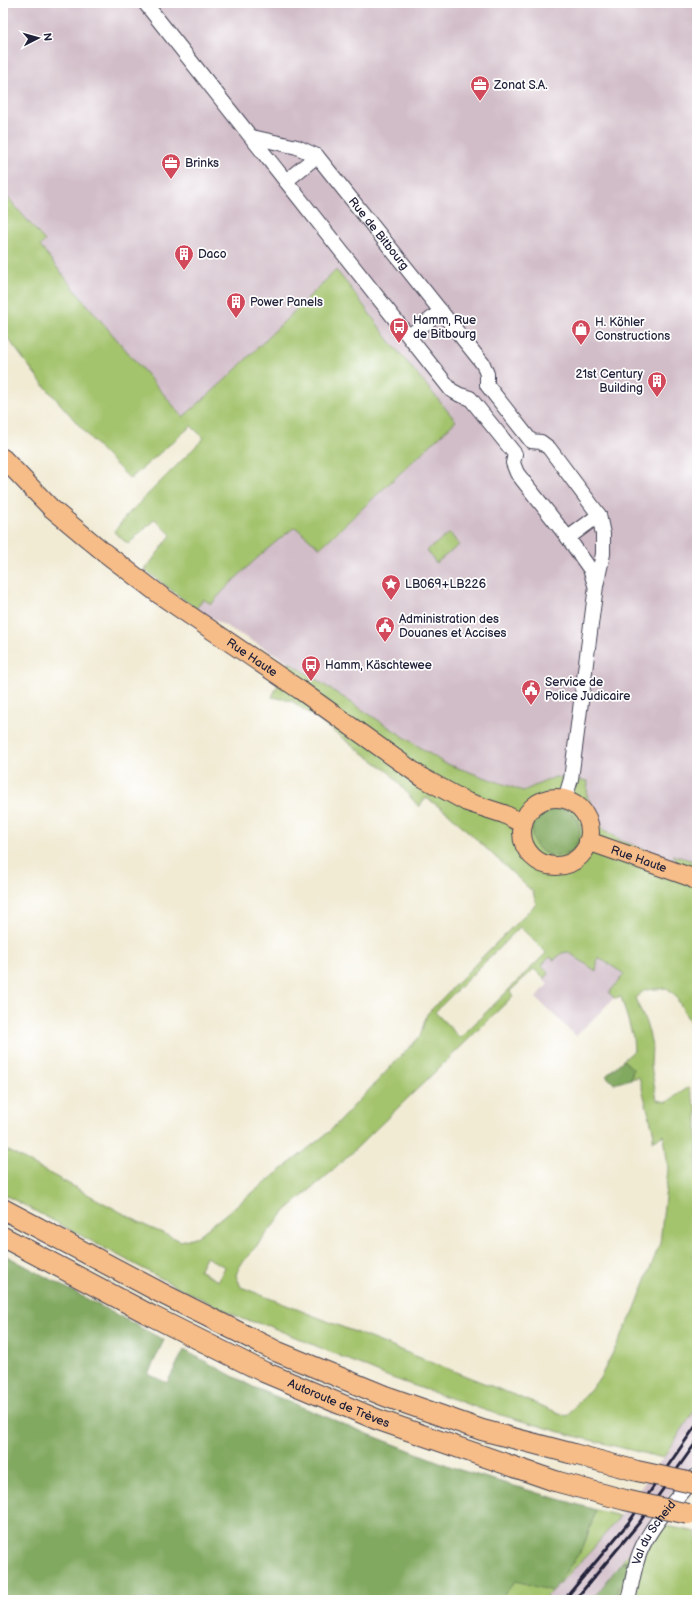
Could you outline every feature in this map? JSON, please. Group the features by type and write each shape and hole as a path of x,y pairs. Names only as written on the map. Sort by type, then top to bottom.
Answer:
{"highway":[{"name":"Autoroute de Trèves","path":"3,1209 165,1296 278,1352 385,1396 482,1430 637,1471 697,1484"},
{"name":"Autoroute de Trèves","path":"3,1237 152,1316 264,1372 376,1419 555,1481 625,1500 694,1516"}],"main road":[{"name":"Rue Haute","path":"3,458 52,508 105,553 160,595 300,690 423,778 467,802 504,814 523,824"},
{"path":"552,798 566,799 577,806 585,816 589,828 588,841 584,851 576,859 556,866 545,864 534,858 526,848 522,836 523,824 529,811 539,802 552,798"},
{"name":"Rue Haute","path":"588,841 694,878"}],"street":[{"path":"145,3 451,390 470,398 514,454 513,463 516,473 568,538 590,569 596,586"},
{"name":"Rue de Bitbourg","path":"252,137 298,147 317,156 483,364 487,374 487,385 531,441"},
{"path":"286,181 317,156"},
{"path":"409,336 441,311"},
{"path":"470,398 487,385"},
{"path":"492,426 508,412"},
{"path":"514,454 531,441 541,442 549,448 599,514 603,534 603,554 596,586 571,779 566,799"},
{"path":"568,538 599,514"},
{"name":"Val du Scheid","path":"628,1600 635,1568 647,1537 697,1474"}],"shaded area":[{"path":"3,3 697,3 697,862 674,856 677,862 622,841 603,829 587,796 555,777 523,791 444,763 289,662 196,609 203,599 211,604 240,573 271,545 295,527 321,548 456,421 392,344 350,287 336,271 223,382 183,418 79,295 40,246 45,241 3,192"},
{"path":"568,952 596,970 597,957 624,974 609,993 614,998 576,1036 536,998 548,984 544,979 549,973 542,965 550,957 554,960 562,953"},
{"path":"697,1407 697,1458 597,1594 592,1600 543,1600 591,1551 620,1516 663,1458"}],"green space":[{"path":"3,192 45,241 40,246 79,295 183,417 223,382 336,270 392,344 456,421 320,548 295,527 251,564 211,604 203,599 196,609 145,570 171,535 155,519 128,544 114,532 127,515 204,438 191,426 130,479 99,448 41,382 3,332 3,224 6,222 3,217"},
{"path":"450,533 459,545 436,563 427,550"},
{"path":"289,662 444,763 523,791 555,777 588,781 587,796 603,829 622,841 677,862 673,855 697,862 697,1035 675,995 667,988 645,990 635,998 647,1025 652,1045 651,1066 657,1100 667,1102 689,1087 697,1110 697,1243 692,1256 697,1258 697,1407 663,1458 578,1437 487,1411 389,1377 269,1326 242,1319 170,1283 3,1194 3,1148 146,1226 181,1241 198,1236 330,1131 420,1036 427,1014 536,904 533,892 447,812 426,798 419,807 390,773 292,701 272,697","holes":["551,808 567,811 574,815 578,822 574,846 572,850 565,855 548,855","520,927 546,953 460,1038 435,1012","568,952 596,971 598,957 624,974 609,993 614,998 621,997 633,1037 634,1051 623,1060 633,1069 631,1079 639,1077 654,1134 652,1141 664,1135 668,1169 660,1243 634,1311 600,1378 567,1416 241,1287 236,1275 240,1266 286,1210 337,1167 513,996 510,991 534,969 544,979 549,974 542,965 550,957 554,960 562,953","206,1257 225,1267 218,1281 199,1270"]},
{"path":"556,808 565,810 573,815 578,823 580,832 578,841 573,849 565,854 556,856 547,854 539,849 534,841 532,832 534,823 539,815 547,810"},
{"path":"623,1060 633,1069 631,1079 614,1084 606,1076"},
{"path":"3,1254 164,1340 148,1374 167,1383 184,1350 253,1387 460,1470 596,1510 583,1548 552,1591 516,1581 499,1600 3,1600"},
{"path":"596,1510 620,1516 591,1551 543,1600 499,1600 515,1581 583,1548"},
{"path":"650,1523 697,1532 697,1600 616,1600 618,1587 628,1578 631,1560 621,1563"},
{"path":"632,1560 628,1578 618,1587 616,1600 592,1600 621,1563"}],"railway":[{"path":"564,1600 629,1522 697,1424"},
{"path":"575,1600 639,1523 697,1441"}],"place":[{"name":"Zonat S.A.","path":"480,102"},
{"name":"Brinks","path":"171,180"},
{"name":"Daco","path":"184,271"},
{"name":"Power Panels","path":"236,319"},
{"name":"Hamm, Rue de Bitbourg","path":"399,344"},
{"name":"H. Köhler Constructions","path":"581,346"},
{"name":"21st Century Building","path":"657,398"},
{"name":"LB069+LB226","path":"391,601"},
{"name":"Administration des Douanes et Accises","path":"385,643"},
{"name":"Hamm, Käschtewee","path":"311,682"},
{"name":"Service de Police Judicaire","path":"531,706"}]}
